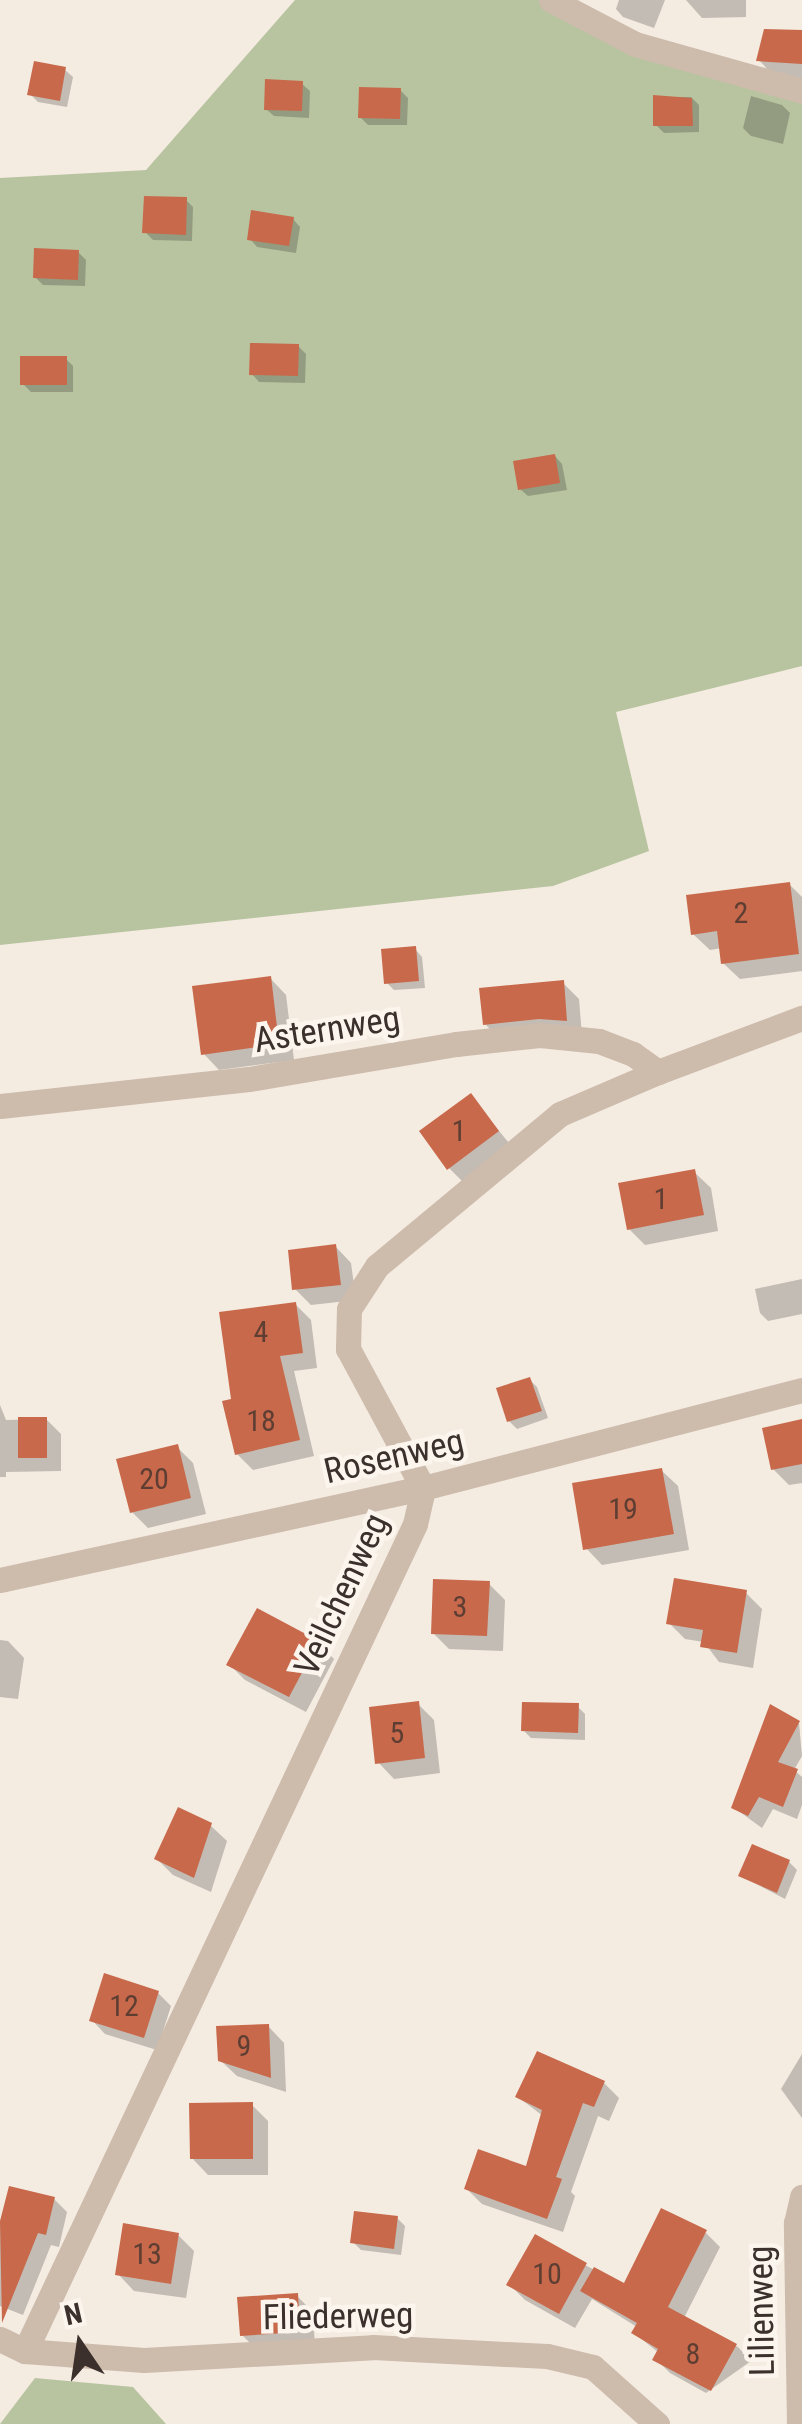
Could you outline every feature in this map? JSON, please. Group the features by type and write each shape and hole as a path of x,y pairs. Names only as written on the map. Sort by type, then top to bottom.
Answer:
{"street":[{"path":"551,0 635,44 802,90"},
{"name":"Veilchenweg","path":"26,2350 416,1524 423,1488 348,1350 349,1310 378,1266 560,1114 802,1018"},
{"name":"Asternweg","path":"0,1106 250,1078 456,1044 540,1036 599,1041 633,1054 658,1072"},
{"name":"Rosenweg","path":"0,1580 423,1488 802,1390"},
{"name":"Lilienweg","path":"800,2424 796,2222 802,2197"},
{"name":"Fliederweg","path":"0,2339 26,2350 144,2360 373,2347 547,2356 593,2368 657,2424"}],"green space":[{"path":"295,0 551,0 579,16 802,91 802,666 616,712 649,851 553,886 0,945 0,178 146,170"},
{"path":"35,2378 133,2387 166,2424 0,2424"}],"building":[{"path":"764,29 802,30 802,64 756,61"},
{"path":"34,61 66,67 60,101 27,95"},
{"path":"265,79 303,81 302,111 264,110"},
{"path":"359,87 401,88 400,119 358,118"},
{"path":"653,95 692,98 693,126 653,126"},
{"path":"144,196 187,197 186,235 142,233"},
{"path":"251,210 294,217 289,246 247,240"},
{"path":"34,248 79,250 78,280 33,278"},
{"path":"250,343 299,344 298,376 249,375"},
{"path":"20,356 67,356 67,385 20,385"},
{"path":"555,454 560,483 518,490 513,461"},
{"path":"790,882 799,954 721,964 717,931 691,935 686,895"},
{"path":"416,946 419,981 384,984 381,949"},
{"path":"271,976 279,1044 201,1055 192,986"},
{"path":"564,980 567,1021 539,1019 483,1025 479,988"},
{"path":"471,1093 499,1131 447,1170 419,1131"},
{"path":"695,1169 704,1215 627,1230 618,1183"},
{"path":"336,1244 341,1285 292,1290 288,1250"},
{"path":"296,1302 303,1353 280,1356 300,1440 235,1455 222,1401 231,1399 219,1312"},
{"path":"530,1377 542,1411 507,1422 496,1388"},
{"path":"18,1417 47,1417 47,1458 18,1458"},
{"path":"802,1419 802,1464 771,1470 762,1428"},
{"path":"178,1444 191,1498 130,1513 116,1459"},
{"path":"662,1468 674,1534 583,1550 572,1483"},
{"path":"674,1578 747,1590 737,1653 700,1647 703,1630 666,1624"},
{"path":"433,1579 490,1581 487,1636 431,1634"},
{"path":"257,1608 319,1641 289,1697 226,1665"},
{"path":"419,1701 425,1758 375,1764 369,1707"},
{"path":"522,1702 579,1703 578,1733 521,1731"},
{"path":"770,1704 800,1721 778,1762 798,1769 783,1807 759,1797 748,1816 731,1808"},
{"path":"178,1807 212,1823 194,1878 154,1859"},
{"path":"752,1844 790,1860 777,1893 738,1876"},
{"path":"104,1973 159,1991 144,2038 89,2021"},
{"path":"269,2024 271,2078 218,2061 216,2026"},
{"path":"537,2051 605,2081 594,2107 583,2103 556,2177 562,2179 547,2219 464,2189 478,2149 526,2166 542,2110 515,2097"},
{"path":"253,2102 253,2159 190,2159 189,2103"},
{"path":"9,2186 55,2197 46,2235 38,2233 2,2323 0,2221"},
{"path":"661,2208 707,2230 668,2307 737,2344 711,2391 652,2360 658,2349 631,2333 637,2323 580,2291 594,2267 624,2283"},
{"path":"354,2211 398,2216 394,2249 350,2243"},
{"path":"123,2223 179,2233 171,2284 115,2275"},
{"path":"535,2234 587,2263 559,2314 506,2285"},
{"path":"298,2293 300,2332 240,2336 237,2297"}]}
